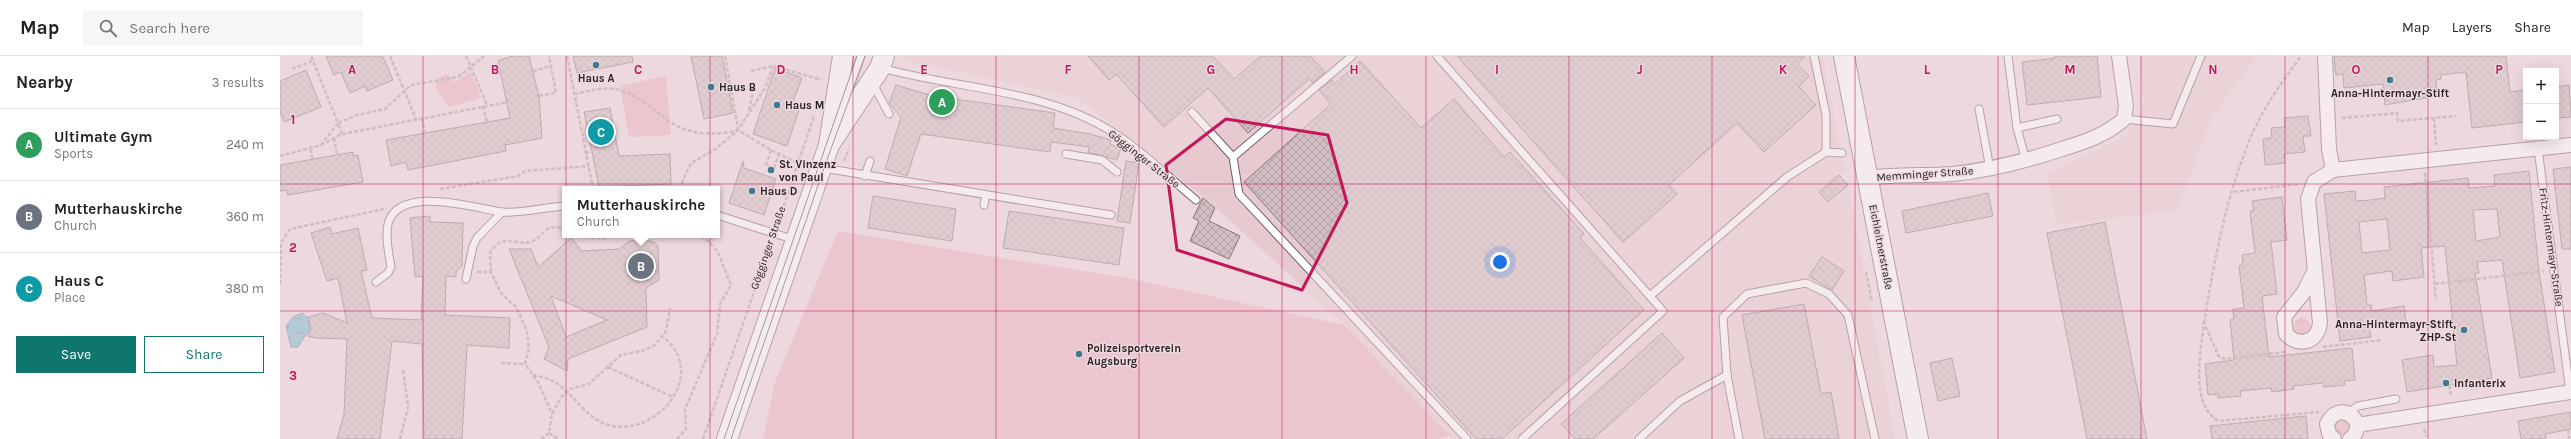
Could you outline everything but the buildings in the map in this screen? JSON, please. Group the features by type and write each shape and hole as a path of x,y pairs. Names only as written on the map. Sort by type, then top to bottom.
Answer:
{"main road":[{"name":"Gögginger Straße","path":"829,145 843,56"},
{"name":"Eichleitnerstraße","path":"1844,56 1918,439"},
{"name":"Gögginger Straße","path":"727,439 820,167 829,145 879,69"}],"street":[{"path":"2120,56 2126,106 2124,119"},
{"path":"2325,56 2329,149 2333,170"},
{"name":"Memminger Straße","path":"1868,178 1952,174 1990,169 2026,161 2091,140 2112,129 2124,119"},
{"path":"2314,272 2308,199 2314,182 2333,170 2571,145"},
{"name":"Fritz-Hintermayr-Straße","path":"2357,425 2571,392"},
{"path":"2334,439 2327,429 2327,424 2333,415 2347,413 2354,418 2357,425 2356,432 2350,439"}],"lane":[{"path":"829,145 861,56"},
{"path":"1233,157 1352,56"},
{"path":"1437,56 1663,311 1522,439"},
{"path":"1814,56 1826,115 1826,152"},
{"path":"2008,56 2017,128 2026,161"},
{"path":"2124,119 2173,124 2202,56"},
{"path":"879,69 889,114"},
{"name":"Gögginger Straße","path":"879,69 1015,96 1070,111 1114,132 1196,200"},
{"path":"1979,109 1990,169"},
{"path":"1192,112 1233,157 1239,194 1467,439"},
{"path":"2017,128 2057,119"},
{"name":"Fritz-Hintermayr-Straße","path":"2538,149 2571,392"},
{"path":"1650,296 1787,177 1826,152 1842,153"},
{"path":"1066,154 1078,158 1102,160 1117,172"},
{"path":"865,176 870,161"},
{"path":"820,167 865,176 986,195 1071,205 1111,215"},
{"path":"984,205 986,195"},
{"path":"376,282 388,273 391,267 388,225 395,212 402,208 425,202 452,202 502,212 546,203 562,206"},
{"path":"467,276 473,246 477,238 502,212"},
{"path":"720,216 795,240"},
{"path":"1739,439 1727,375 1723,316 1747,294 1806,283 1829,294 1848,315 1875,439"},
{"path":"1639,439 1680,401 1727,375"},
{"path":"2347,413 2358,406 2396,399"}],"path":[{"path":"311,56 342,134"},
{"path":"390,56 416,119"},
{"path":"466,56 487,105"},
{"path":"321,145 338,123 357,115 385,110 404,90 417,84 453,79 472,68 484,56"},
{"path":"539,96 556,93 549,56"},
{"path":"567,56 592,186"},
{"path":"725,56 738,130"},
{"path":"2301,56 2264,110 2250,139 2234,192 2211,280 2204,323 2199,370 2202,401 2211,417 2219,421 2313,412 2333,415"},
{"path":"292,69 312,60"},
{"path":"532,71 551,66"},
{"path":"680,186 691,163 714,150 738,130 748,112 765,88 773,66"},
{"path":"751,71 773,66 824,81"},
{"path":"823,86 826,75"},
{"path":"748,112 754,87"},
{"path":"574,94 605,88 620,90 647,102 670,122 691,131 724,134 738,130 771,150 798,163"},
{"path":"280,156 321,145 342,134 508,102"},
{"path":"483,106 487,122"},
{"name":"Gögginger Straße","path":"703,439 816,111"},
{"path":"2328,119 2397,113 2398,121 2456,116"},
{"path":"422,118 426,133"},
{"path":"2434,118 2431,160 2436,300"},
{"path":"334,138 338,154"},
{"path":"310,148 313,161"},
{"path":"771,150 766,165 774,168 779,154"},
{"path":"585,153 592,151"},
{"path":"437,190 495,181 518,176 525,171 589,166"},
{"path":"2234,192 2314,182"},
{"path":"280,284 281,243 290,228 330,219 402,208"},
{"path":"525,364 529,348 528,332 517,308 501,294 490,272 490,253 501,242 509,240 528,242 536,240 551,227 562,228"},
{"path":"591,238 605,238"},
{"path":"677,439 686,429 685,409 717,334 720,304 731,285 718,252 708,241 703,238"},
{"path":"2435,284 2554,270"},
{"path":"467,276 490,272"},
{"path":"541,439 549,433 552,414 559,400 567,391 589,384 621,354 645,350 663,336 670,308"},
{"path":"2204,323 2219,357 2226,360 2291,351"},
{"path":"533,375 548,378 567,391 596,419 614,426 641,424 654,417 673,397 680,386 681,365 677,351 663,336"},
{"path":"2321,348 2382,340"},
{"path":"501,363 525,364"},
{"path":"525,364 533,375 552,414"},
{"path":"608,367 673,397"},
{"path":"400,439 408,407 403,369"},
{"path":"2568,430 2569,439"},
{"path":"549,433 559,439"}],"highlighted area":[{"path":"1226,119 1328,135 1347,203 1302,290 1177,250 1166,165"}],"shaded area":[{"path":"904,56 1822,56 1845,171 1839,175 1848,185 1895,439 1453,439 1344,325 1210,202 1078,98 903,60"},
{"path":"2139,56 2258,56 2213,115 2177,210 2057,225 2047,174 2127,136 2144,105"}],"green space":[{"path":"471,72 481,98 448,107 436,88 437,79 445,74 450,76 454,82"},
{"path":"666,76 671,135 629,137 620,86"},
{"name":"Polizeisportverein Augsburg","path":"838,231 1132,279 1344,325 1450,436 1437,439 763,439 775,382"},
{"path":"2302,318 2308,321 2311,327 2308,333 2302,336 2296,333 2293,327 2296,321"},
{"path":"2342,419 2348,421 2350,427 2348,433 2342,435 2336,433 2334,427 2336,421"}],"water":[{"path":"302,313 308,318 312,335 307,333 298,347 291,347 286,326 293,317"}],"tram line":[{"path":"724,439 857,56"},
{"path":"731,439 824,168 865,56"}],"place":[{"name":"Haus A","path":"596,65"},
{"name":"Anna-Hintermayr-Stift","path":"2390,80"},
{"name":"Haus B","path":"711,87"},
{"name":"Ultimate Gym","path":"942,102"},
{"name":"Haus M","path":"777,105"},
{"name":"Haus C","path":"601,132"},
{"name":"St. Vinzenz von Paul","path":"771,170"},
{"name":"Haus D","path":"752,191"},
{"name":"Mutterhauskirche","path":"641,266"},
{"name":"Anna-Hintermayr-Stift, ZHP-St","path":"2464,330"},
{"name":"Polizeisportverein Augsburg","path":"1079,354"},
{"name":"Infanterix","path":"2446,383"}]}
